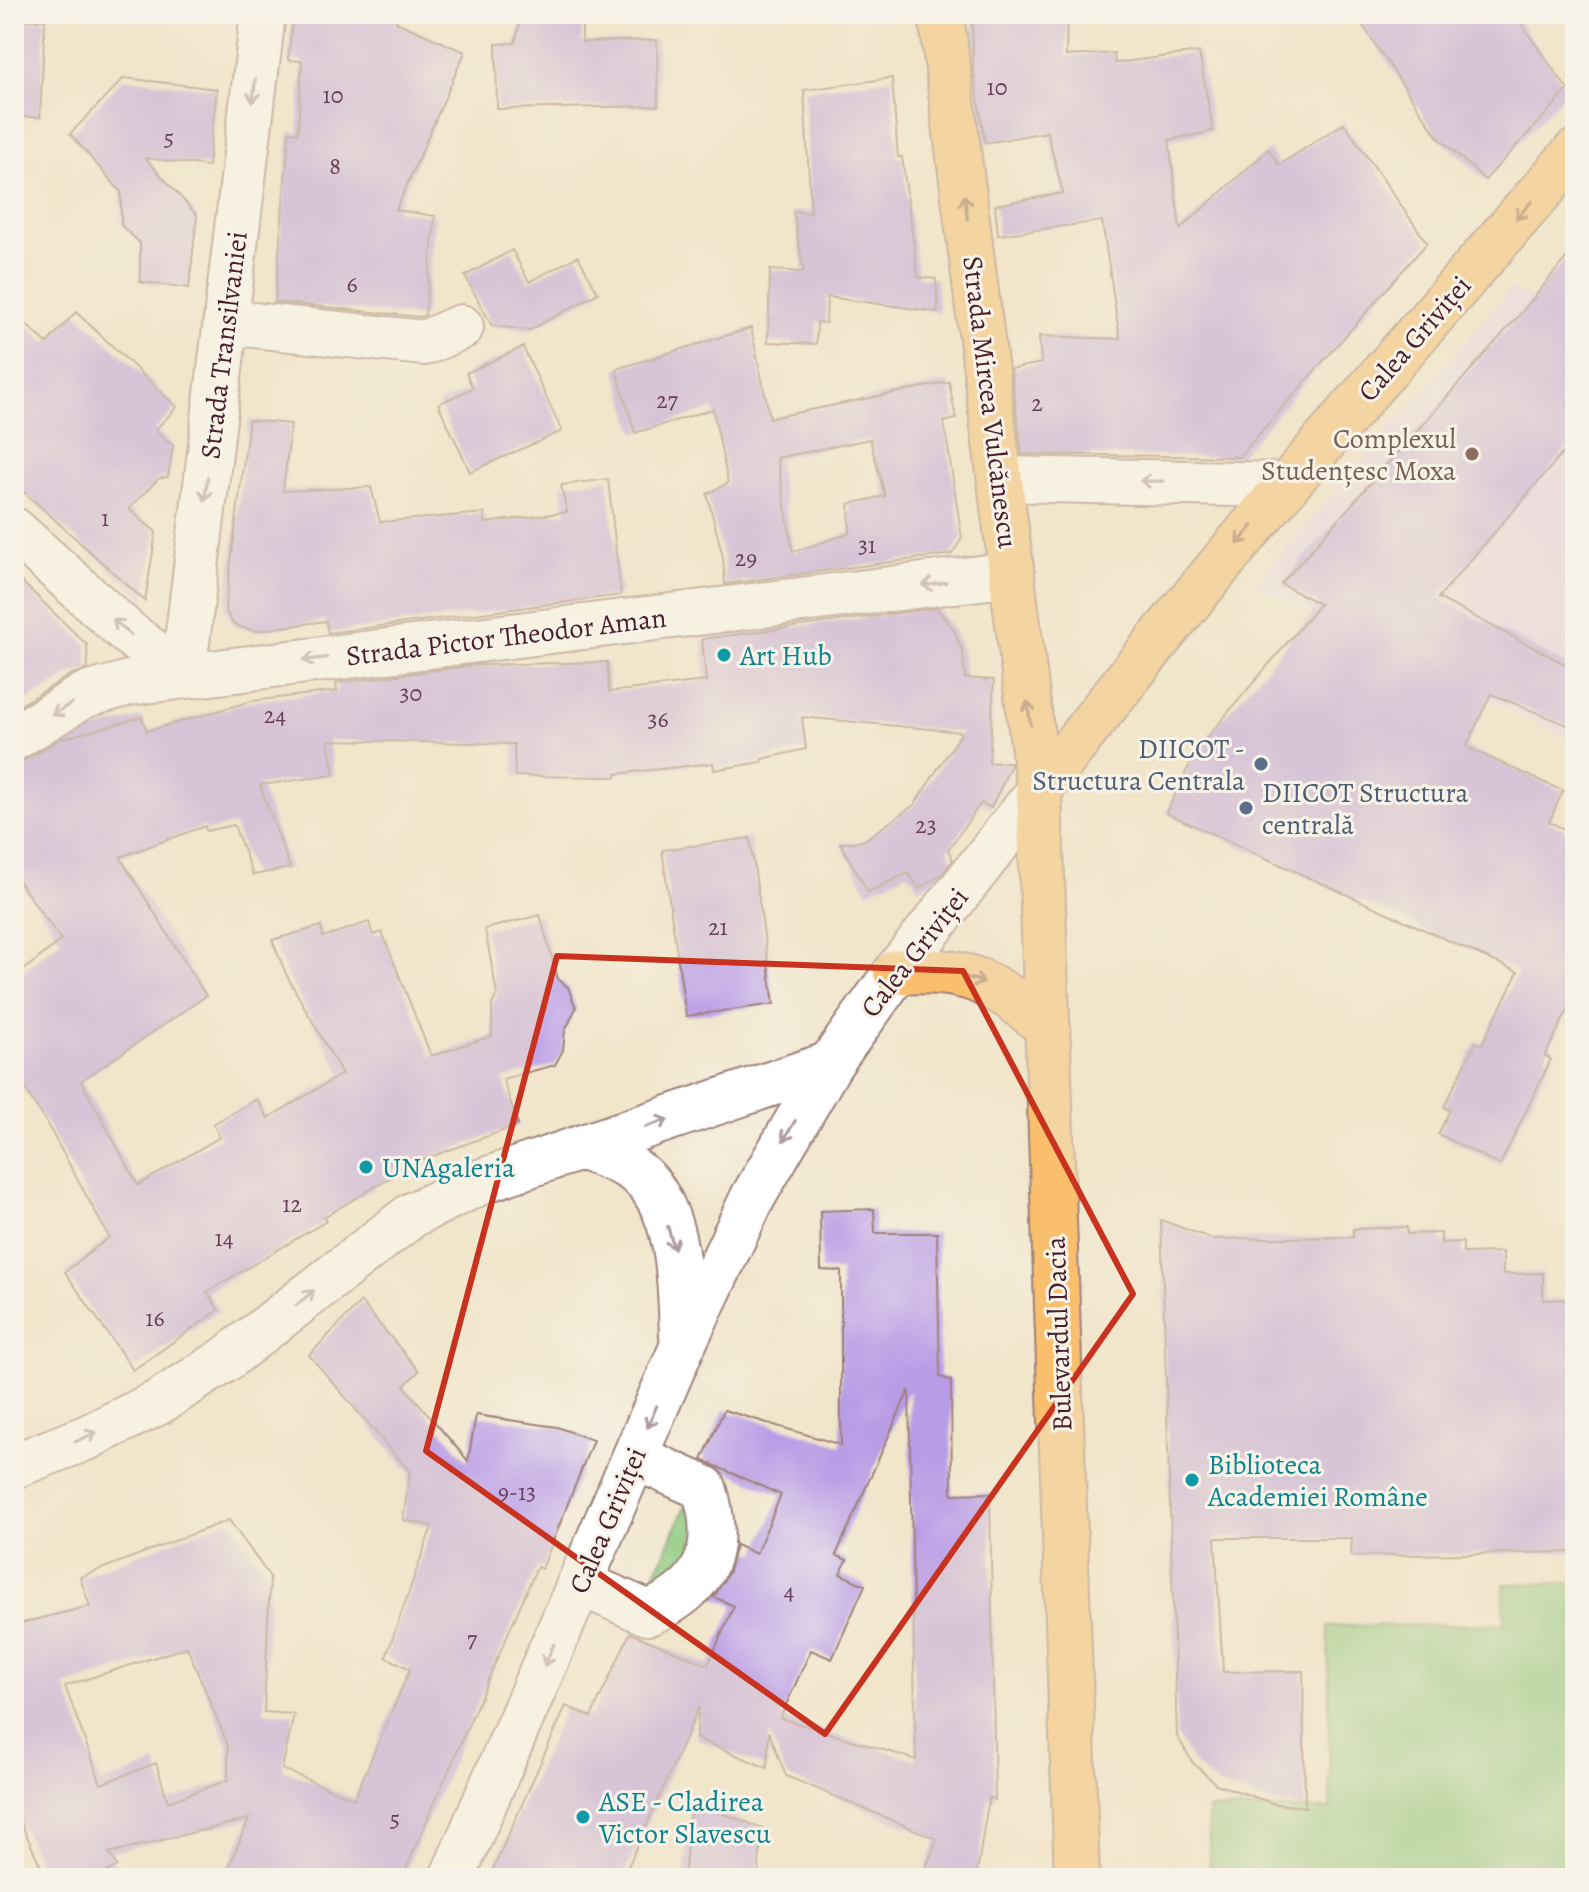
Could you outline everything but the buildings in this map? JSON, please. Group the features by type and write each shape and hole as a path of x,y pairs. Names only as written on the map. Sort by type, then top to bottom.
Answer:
{"main road":[{"name":"Strada Mircea Vulcănescu","path":"941,14 1039,791"},
{"name":"Calea Griviței","path":"1039,791 1101,709 1286,485 1575,152"},
{"name":"Bulevardul Dacia","path":"1039,791 1077,1878"},
{"path":"896,972 940,969 979,980 1012,997 1048,1028"}],"street":[{"name":"Strada Transilvaniei","path":"183,675 263,14"},
{"path":"226,322 424,343 461,327"},
{"path":"1001,479 1286,485"},
{"path":"14,530 127,632 183,675"},
{"name":"Strada Pictor Theodor Aman","path":"14,738 83,696 106,687 1012,574"},
{"name":"Calea Griviței","path":"452,1878 683,1345 753,1197 830,1064 896,972 1039,791"},
{"path":"14,1466 86,1438 172,1394 225,1360 412,1215 485,1180 830,1064"},
{"path":"583,1148 622,1163 649,1184 675,1248 683,1345"},
{"path":"580,1583 648,1613 674,1602 696,1581 713,1544 714,1520 704,1488 635,1457"}],"highlighted area":[{"path":"557,956 963,971 1133,1294 825,1734 426,1451"}],"shaded area":[{"name":"Complexul Studențesc Moxa","path":"1511,288 1575,322 1575,742 1255,585"}],"green space":[{"path":"688,1500 700,1517 686,1575 645,1597"},
{"path":"1575,1583 1575,1878 1210,1878 1208,1809 1330,1809 1328,1626 1504,1624 1504,1584"}],"place":[{"name":"Complexul Studențesc Moxa","path":"1472,454"},
{"name":"Art Hub","path":"724,655"},
{"name":"DIICOT - Structura Centrala","path":"1261,764"},
{"name":"DIICOT Structura centrală","path":"1246,808"},
{"name":"UNAgaleria","path":"366,1167"},
{"name":"Biblioteca Academiei Române","path":"1192,1480"},
{"name":"ASE - Cladirea Victor Slavescu","path":"583,1817"}]}
